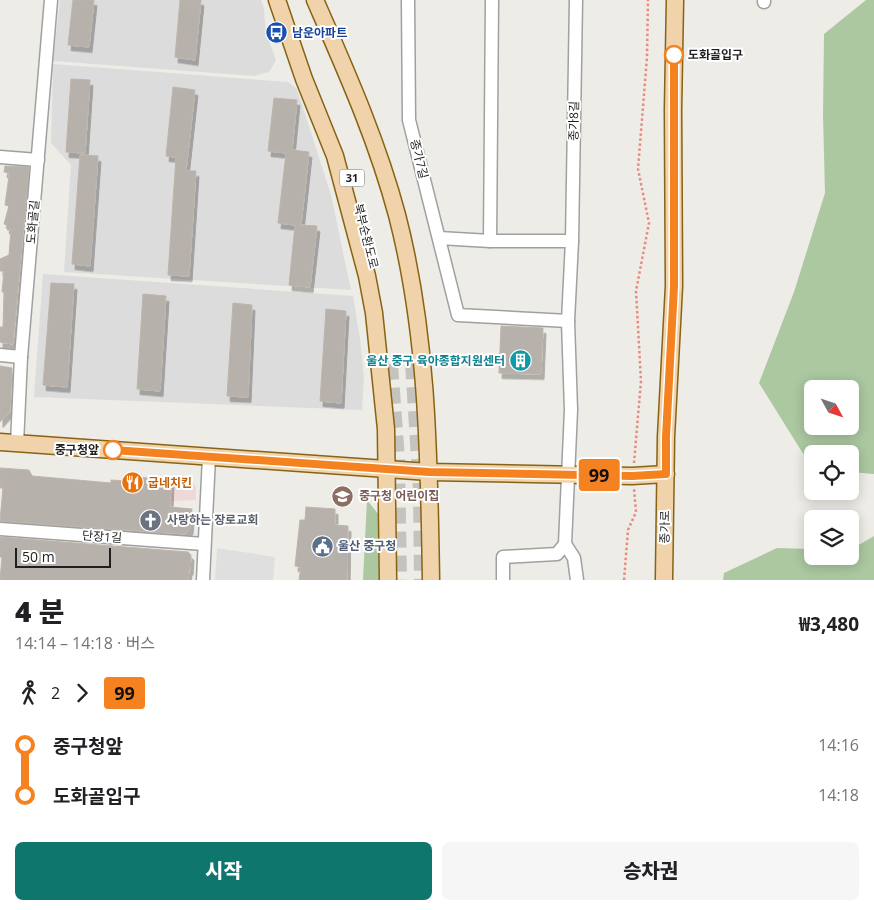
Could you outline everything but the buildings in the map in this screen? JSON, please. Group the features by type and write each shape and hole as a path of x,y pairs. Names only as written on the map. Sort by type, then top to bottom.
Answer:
{"main road":[{"path":"277,0 304,78 335,156 367,276 374,313 386,429 388,580"},
{"name":"북부순환도로","path":"285,0 331,118 352,179 383,310 390,364"},
{"name":"북부순환도로","path":"309,0 361,132 388,218 398,264 413,362"},
{"path":"314,0 346,69 384,170 397,217 416,310 423,362 429,472 431,580"},
{"name":"종가로","path":"664,580 666,437 674,286 673,110 675,0"},
{"path":"0,442 429,472 632,476 666,474"}],"street":[{"name":"도화골길","path":"17,444 22,357 51,0"},
{"name":"종가7길","path":"408,0 410,120 458,315 568,321"},
{"path":"490,241 492,0"},
{"name":"종가8길","path":"565,544 570,410 568,321 572,241 576,0"},
{"path":"0,158 38,160"},
{"path":"440,238 490,241 572,241"},
{"path":"0,355 22,357"},
{"path":"203,580 209,457"},
{"name":"단장1길","path":"0,529 204,544"},
{"path":"503,580 503,556 557,554 565,544 574,558 577,580"}],"path":[{"path":"624,580 628,530 636,512 632,476 641,381 636,291 649,223 638,168 647,57 648,0"}],"shaded area":[{"path":"60,0 261,0 264,9 266,33 276,60 269,72 254,76 53,61"},
{"path":"53,64 288,82 297,89 331,195 351,290 64,272 71,165 51,143"},
{"path":"43,274 353,296 364,378 362,410 34,397"},
{"path":"189,479 196,486 196,500 172,501 172,480"},
{"path":"217,548 275,557 273,580 215,580"}],"green space":[{"path":"866,0 874,0 874,474 859,473 859,445 804,445 804,455 759,383 794,292 825,193 823,115 824,34"},
{"path":"367,500 379,515 381,580 363,580"},
{"path":"874,536 874,580 723,580 724,573 777,548 804,549 804,565 859,565 859,545"}],"tunnel":[{"path":"413,363 421,491 422,580"},
{"path":"390,364 397,459 399,580"}],"bus line":[{"name":"99","path":"113,450 429,472 632,476 666,474 666,437 674,286 674,55"}],"place":[{"name":"남운아파트","path":"276,33"},
{"name":"도화골입구","path":"674,55"},
{"name":"울산 중구 육아종합지원센터","path":"521,361"},
{"name":"중구청앞","path":"113,450"},
{"name":"굽네치킨","path":"132,483"},
{"name":"중구청 어린이집","path":"343,496"},
{"name":"사랑하는 장로교회","path":"151,520"},
{"name":"울산 중구청","path":"322,546"}]}
